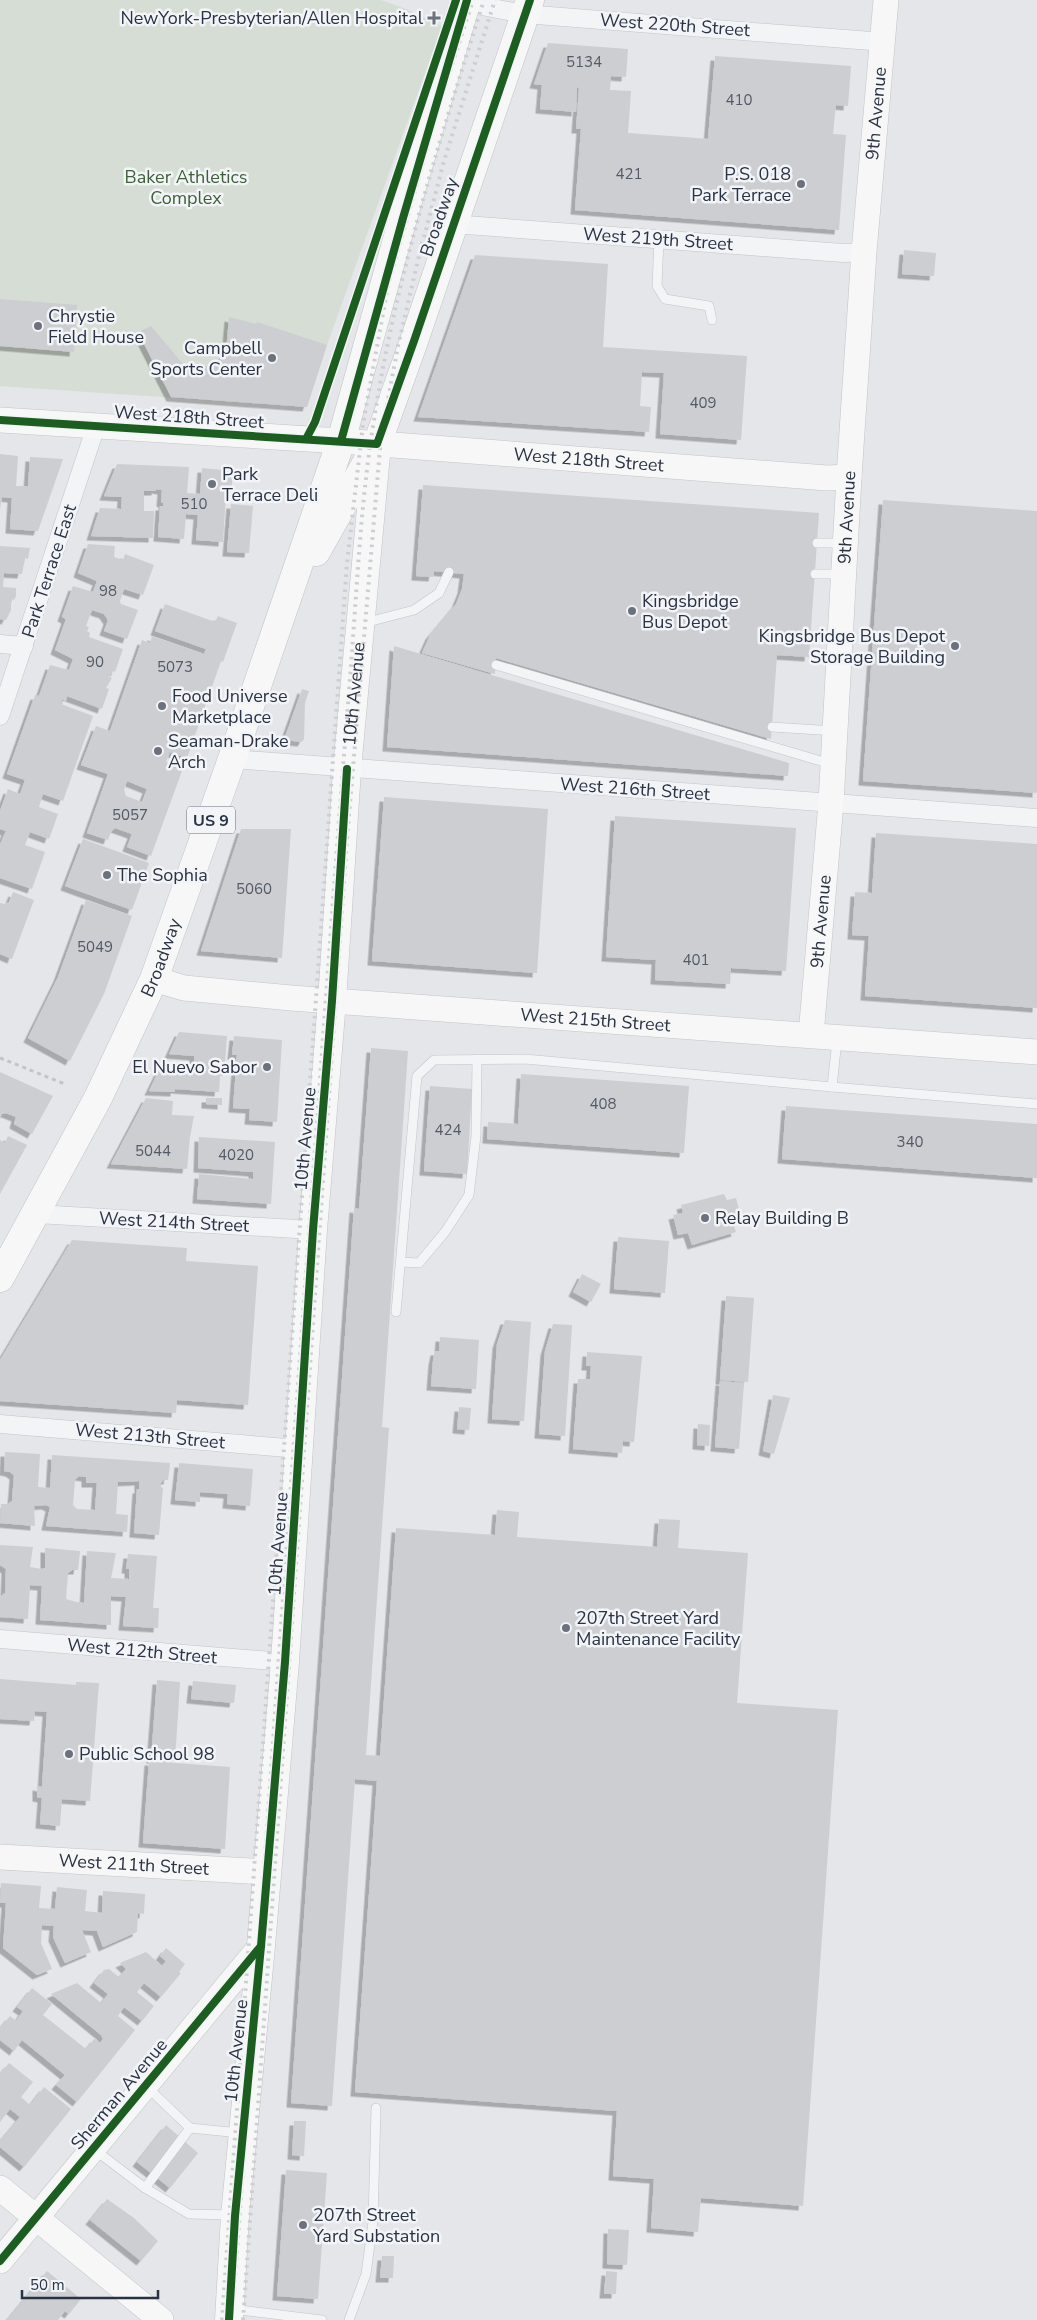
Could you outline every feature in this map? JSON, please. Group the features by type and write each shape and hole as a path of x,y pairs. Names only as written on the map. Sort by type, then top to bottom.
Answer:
{"main road":[{"name":"Broadway","path":"0,1278 98,1098 154,979 341,441 467,2"},
{"name":"Broadway","path":"280,620 377,444 414,341 452,224 527,7"},
{"name":"10th Avenue","path":"229,2315 234,2216 268,1872 285,1662 313,1230 332,1001 348,769 377,444"}],"street":[{"name":"9th Avenue","path":"811,1035 831,804 845,543 864,252 884,42 886,0"},
{"name":"West 220th Street","path":"467,2 884,42"},
{"name":"West 219th Street","path":"452,224 843,253 864,252"},
{"name":"West 218th Street","path":"0,420 341,441 827,478 849,477"},
{"name":"Park Terrace East","path":"0,716 96,426"},
{"path":"0,644 24,646"},
{"name":"West 216th Street","path":"232,759 1037,818"},
{"name":"West 215th Street","path":"154,979 184,988 332,1001 1037,1052"},
{"name":"West 214th Street","path":"36,1214 313,1230"},
{"name":"West 213th Street","path":"0,1424 299,1449"},
{"name":"West 212th Street","path":"0,1639 285,1662"},
{"name":"West 211th Street","path":"0,1857 268,1872"},
{"name":"Sherman Avenue","path":"0,2261 261,1946"},
{"path":"0,2188 161,2320"}],"lane":[{"path":"659,239 657,286 666,299 709,306 712,320"},
{"path":"817,542 845,543"},
{"path":"361,624 414,610 439,593 449,572"},
{"path":"816,574 844,574"},
{"path":"496,665 833,764"},
{"path":"772,726 835,731"},
{"path":"832,1087 837,1037"},
{"path":"396,1312 417,1076 434,1060 524,1059 1037,1104"},
{"path":"401,1262 419,1263 445,1232 469,1195 476,1136 477,1060"},
{"path":"145,2086 190,2128 243,2134"},
{"path":"349,2320 366,2274 374,2222 376,2108"},
{"path":"145,2188 190,2128"},
{"path":"93,2149 145,2188 188,2214 234,2216"},
{"path":"229,2315 298,2316 322,2320"}],"path":[{"path":"0,1058 65,1084"}],"green space":[{"name":"Baker Athletics Complex","path":"0,0 381,0 406,9 442,26 327,345 307,407 0,386"}],"building":[{"path":"548,43 628,49 626,77 611,76 610,90 631,91 628,133 708,139 715,56 851,66 848,106 836,105 833,134 846,135 839,230 575,210 581,129 576,129 579,88 577,87 576,112 540,109 542,85 534,84"},
{"path":"904,250 936,253 934,276 902,274"},
{"path":"475,255 608,264 603,347 747,356 741,440 660,434 664,373 642,372 640,406 651,407 649,432 418,417"},
{"name":"Chrystie Field House","path":"0,299 77,305 74,352 0,346"},
{"name":"Campbell Sports Center","path":"229,317 256,324 257,322 327,345 307,407 171,397 138,332 151,326 183,364 214,367 226,352"},
{"path":"0,454 18,456 16,486 28,486 30,457 63,459 38,531 10,529 12,498 2,497 0,509"},
{"path":"117,464 189,467 187,493 200,494 202,468 233,471 231,495 226,495 223,542 196,540 198,515 186,514 184,539 158,537 160,506 163,506 163,503 161,502 162,490 156,489 156,491 144,491 144,511 154,511 153,538 91,536 100,508 121,509 122,497 104,496"},
{"name":"Kingsbridge Bus Depot","path":"423,485 819,513 809,657 777,655 771,739 496,658 495,674 422,653 430,635 456,604 462,589 464,574 434,571 433,577 416,576"},
{"name":"Kingsbridge Bus Depot Storage Building","path":"883,500 1037,511 1037,793 863,781"},
{"path":"231,504 253,506 249,553 227,552"},
{"path":"88,544 115,546 114,557 123,560 125,554 154,565 143,595 124,589 120,601 121,604 138,610 127,639 104,631 108,620 104,614 92,610 86,626 89,627 87,631 90,633 89,637 123,649 115,672 112,671 109,677 112,678 106,688 109,689 102,709 67,696 66,701 62,699 61,704 93,716 63,801 43,794 39,807 58,814 49,839 30,832 25,845 45,852 32,889 0,878 0,844 6,831 0,829 0,811 8,789 20,794 25,780 7,774 35,695 39,696 50,665 69,670 73,659 55,650 66,619 62,617 73,586 93,592 97,581 78,573"},
{"path":"0,546 30,548 28,559 25,558 22,574 4,573 3,587 16,588 16,596 14,600 11,599 11,610 6,620 0,619"},
{"path":"165,604 215,622 218,616 237,623 223,662 221,661 187,758 170,752 166,762 183,768 151,856 127,847 132,834 115,828 108,840 87,833 108,774 81,765 96,726 110,731 142,640 150,643 152,636 204,654 206,649 155,631","holes":["127,781 147,789 142,802 126,796 124,790"]},
{"path":"394,646 789,763 788,776 387,747"},
{"path":"302,689 309,691 305,703 304,739 302,742 284,740"},
{"path":"384,797 548,809 537,973 372,961"},
{"path":"615,816 796,828 786,971 731,968 730,984 655,980 656,960 606,957"},
{"path":"241,829 291,829 282,958 201,951"},
{"path":"876,833 1037,844 1037,1008 865,996 869,936 852,935 855,892 872,893"},
{"name":"The Sophia","path":"83,839 149,863 132,910 65,886"},
{"path":"13,892 34,900 12,959 0,954 0,903 5,904 9,902"},
{"path":"86,900 132,916 104,994 70,1061 28,1038 58,977"},
{"path":"179,1032 227,1036 225,1062 221,1062 220,1066 224,1066 223,1076 220,1076 219,1092 175,1089 175,1092 149,1091 162,1064 194,1066 194,1056 169,1054"},
{"path":"234,1036 282,1040 277,1122 249,1120 250,1109 233,1108 237,1055 232,1055"},
{"name":"207th Street Yard Maintenance Facility","path":"371,1048 408,1051 382,1427 389,1428 366,1755 380,1756 396,1528 495,1535 497,1510 519,1512 517,1537 657,1547 659,1519 680,1520 678,1548 748,1553 737,1703 838,1710 803,2206 701,2198 698,2232 651,2228 654,2179 613,2176 617,2111 355,2092 377,1781 355,1779 332,2106 291,2103 354,1208 359,1209"},
{"path":"0,1072 53,1096 32,1134 14,1124 16,1117 6,1113 2,1114 0,1118"},
{"path":"521,1074 689,1086 684,1153 487,1139 488,1122 518,1124"},
{"path":"430,1086 472,1089 467,1174 424,1171"},
{"path":"146,1098 173,1101 172,1115 194,1116 187,1169 111,1164"},
{"path":"206,1098 222,1098 222,1105 206,1104"},
{"path":"786,1106 1037,1124 1037,1178 782,1159"},
{"path":"8,1136 27,1145 0,1194 0,1140 5,1143"},
{"path":"199,1137 275,1142 271,1204 197,1199 199,1174 253,1179 253,1172 198,1168"},
{"name":"Relay Building B","path":"724,1194 727,1200 736,1198 741,1217 732,1220 736,1232 692,1245 688,1233 678,1235 673,1215 683,1213 681,1205"},
{"path":"618,1237 669,1241 665,1293 614,1289"},
{"path":"72,1240 187,1248 186,1261 258,1266 248,1405 177,1400 176,1413 0,1401 0,1360"},
{"path":"582,1274 601,1284 591,1302 573,1292"},
{"path":"726,1296 754,1298 748,1382 720,1380"},
{"path":"505,1320 531,1322 524,1421 492,1419 497,1344"},
{"path":"553,1324 572,1325 565,1436 539,1434 545,1351"},
{"path":"440,1337 479,1340 476,1389 431,1386 433,1361 435,1351 439,1351"},
{"path":"587,1352 642,1356 634,1442 623,1441 622,1453 573,1449 578,1379 590,1379 591,1366 586,1366"},
{"path":"720,1381 744,1383 739,1449 715,1447"},
{"path":"773,1395 790,1398 774,1454 763,1451"},
{"path":"459,1407 471,1408 469,1430 457,1429"},
{"path":"698,1424 710,1425 709,1446 697,1445"},
{"path":"5,1452 40,1454 38,1487 50,1488 52,1455 170,1463 168,1480 163,1480 161,1483 163,1488 159,1535 134,1533 139,1481 118,1482 116,1514 128,1515 127,1532 46,1526 50,1507 46,1505 34,1506 35,1526 0,1523 1,1504 8,1504 12,1501 14,1475 4,1471","holes":["79,1476 86,1477 86,1483 97,1483 95,1510 77,1509 73,1505 75,1480"]},
{"path":"179,1463 253,1469 250,1506 227,1504 228,1494 200,1492 200,1502 175,1500"},
{"path":"0,1545 33,1547 30,1567 42,1569 45,1568 45,1548 80,1551 78,1570 72,1570 68,1573 66,1599 84,1603 87,1551 116,1553 111,1578 129,1579 129,1569 126,1569 128,1554 157,1556 153,1608 159,1608 158,1628 123,1626 126,1597 111,1596 111,1625 40,1620 42,1586 30,1585 28,1619 0,1617 0,1597 5,1593 6,1569 0,1565"},
{"name":"Public School 98","path":"0,1679 76,1685 76,1682 99,1683 90,1801 62,1799 60,1826 40,1824 42,1798 37,1797 37,1786 42,1787 47,1712 35,1711 34,1721 0,1719"},
{"path":"157,1680 180,1682 175,1761 151,1759"},
{"path":"193,1681 236,1685 234,1703 191,1699"},
{"path":"149,1761 230,1767 225,1849 143,1843"},
{"path":"1,1883 41,1886 39,1908 55,1909 57,1887 87,1890 85,1911 102,1913 103,1891 145,1894 144,1914 138,1913 137,1932 103,1947 97,1931 82,1930 91,1952 65,1963 53,1937 54,1926 42,1925 41,1943 52,1969 37,1975 3,1948 6,1903 0,1903"},
{"path":"166,1948 185,1964 179,1972 181,1973 161,1997 144,1983 137,1992 154,2006 142,2021 124,2007 118,2016 135,2030 77,2102 56,2085 65,2075 22,2040 14,2051 0,2040 0,2028 10,2016 16,2021 23,2011 17,2007 32,1988 52,2004 43,2015 86,2049 95,2038 100,2043 103,2039 101,2035 51,1994 77,1983 101,2003 108,1994 94,1983 104,1970 109,1969 119,1977 126,1969 120,1963 146,1952 162,1966 166,1961 160,1956"},
{"path":"9,2063 33,2082 21,2097 30,2105 44,2087 71,2109 24,2167 0,2147 0,2141 20,2117 10,2109 0,2122 0,2074"},
{"path":"294,2121 306,2121 304,2156 292,2155"},
{"path":"166,2125 198,2153 170,2188 137,2162"},
{"name":"207th Street Yard Substation","path":"286,2170 327,2173 318,2299 277,2296"},
{"path":"107,2199 134,2218 158,2241 141,2261 90,2220"},
{"path":"608,2229 629,2230 627,2265 607,2264"},
{"path":"382,2256 394,2256 393,2278 380,2278"},
{"path":"47,2271 81,2299 69,2314 65,2311 58,2320 7,2320"},
{"path":"606,2271 617,2272 616,2294 604,2294"}],"railway":[{"path":"222,2320 347,563 363,424 388,286 440,102 473,0"},
{"path":"232,2320 324,1021 365,484 383,366 407,260 451,104 484,0"},
{"path":"243,2320 347,839 381,437 398,346 418,260 444,161 495,0"}],"cycle path":[{"path":"306,439 315,422 456,0"},
{"path":"341,441 403,218 467,0"},
{"path":"0,420 377,444 530,0"},
{"path":"229,2320 235,2216 261,1946 285,1662 313,1230 332,1001 347,769"},
{"path":"0,2261 261,1946"}],"place":[{"name":"NewYork-Presbyterian/Allen Hospital","path":"434,18"},
{"name":"P.S. 018 Park Terrace","path":"801,184"},
{"name":"Chrystie Field House","path":"38,326"},
{"name":"Campbell Sports Center","path":"272,358"},
{"name":"Park Terrace Deli","path":"212,484"},
{"name":"Kingsbridge Bus Depot","path":"632,611"},
{"name":"Kingsbridge Bus Depot Storage Building","path":"955,646"},
{"name":"Food Universe Marketplace","path":"162,706"},
{"name":"Seaman-Drake Arch","path":"158,751"},
{"name":"The Sophia","path":"107,875"},
{"name":"El Nuevo Sabor","path":"267,1067"},
{"name":"Relay Building B","path":"705,1218"},
{"name":"207th Street Yard Maintenance Facility","path":"566,1628"},
{"name":"Public School 98","path":"69,1754"},
{"name":"207th Street Yard Substation","path":"303,2225"}]}
